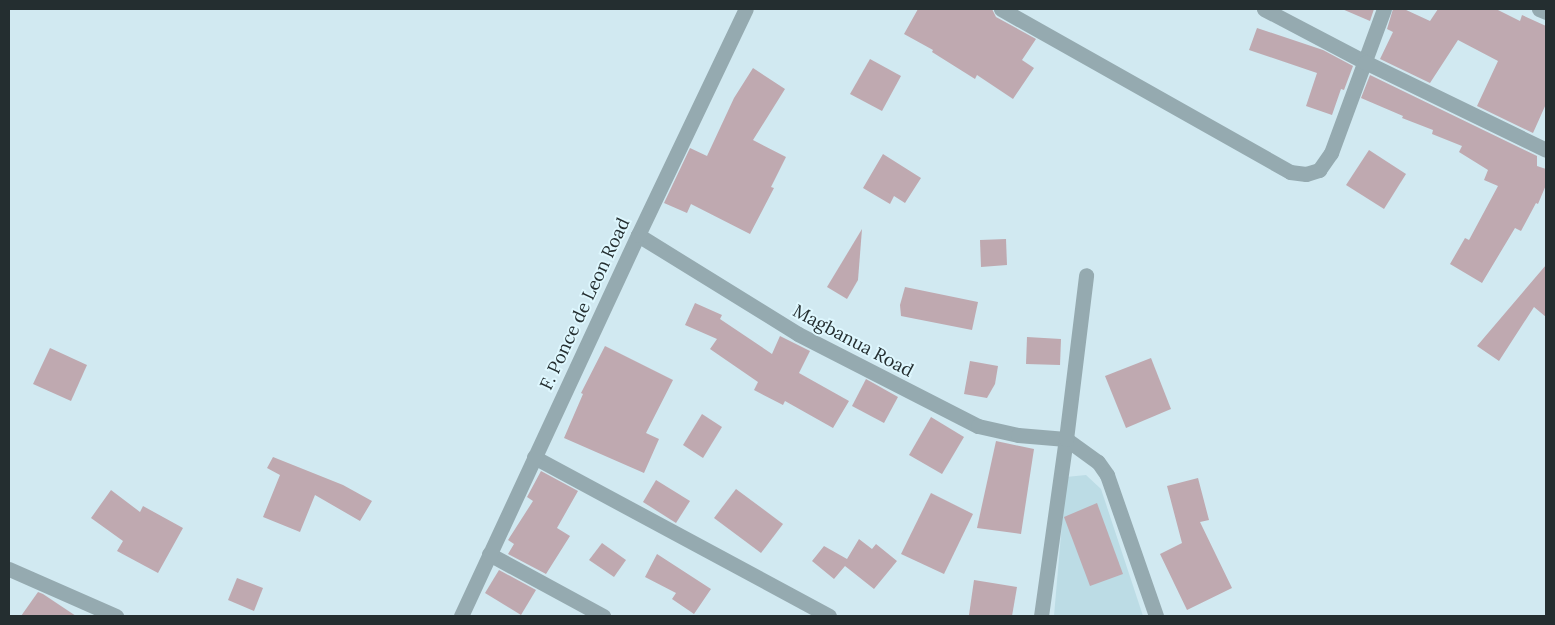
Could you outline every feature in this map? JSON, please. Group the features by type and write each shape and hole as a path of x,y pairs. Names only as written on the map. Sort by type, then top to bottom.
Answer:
{"street":[{"name":"F. Ponce de Leon Road","path":"461,616 638,235 746,9"},
{"path":"1002,9 1290,172 1306,174 1319,170 1331,153 1384,9"},
{"path":"1539,9 1546,12"},
{"path":"1271,10 1365,62 1546,150"},
{"name":"Magbanua Road","path":"638,235 798,334 978,426 1018,435 1066,439"},
{"path":"1041,616 1066,439 1086,275"},
{"path":"1066,439 1098,462 1107,475 1156,616"},
{"path":"534,457 828,616"},
{"path":"489,554 603,616"},
{"path":"9,568 116,616"}],"shaded area":[{"path":"1086,475 1101,489 1143,616 1054,616 1066,477"}],"building":[{"path":"918,9 992,9 996,17 1036,39 1022,60 1034,68 1013,99 977,75 975,79 932,52 933,50 904,34"},
{"path":"1342,9 1374,9 1370,21"},
{"path":"1393,9 1404,9 1430,21 1438,9 1496,9 1520,21 1522,15 1546,26 1546,104 1533,133 1477,106 1498,61 1458,40 1430,83 1380,59 1393,32 1387,29"},
{"path":"1257,28 1323,50 1353,66 1344,90 1341,89 1332,115 1306,106 1317,73 1249,50"},
{"path":"870,59 901,76 882,111 850,94"},
{"path":"753,68 785,89 753,140 786,157 771,187 774,188 750,234 691,204 687,213 664,203 690,148 707,156 734,98"},
{"path":"1370,75 1537,156 1537,166 1546,169 1546,185 1538,204 1536,203 1521,231 1515,228 1482,283 1450,264 1465,238 1469,240 1498,186 1484,180 1488,170 1459,152 1462,146 1432,134 1433,130 1402,118 1403,116 1361,98"},
{"path":"1369,150 1406,174 1384,209 1346,185"},
{"path":"883,154 921,178 905,203 894,196 890,204 863,188"},
{"path":"862,229 858,280 847,299 827,287"},
{"path":"1006,239 1007,265 981,267 980,240"},
{"path":"1546,265 1546,317 1534,307 1499,361 1477,346"},
{"path":"905,287 978,302 972,330 901,316 900,305"},
{"path":"695,303 722,315 720,319 772,354 780,336 810,351 799,373 849,401 833,428 785,401 783,405 754,390 758,382 710,349 717,339 685,325"},
{"path":"1027,337 1061,339 1060,365 1026,364"},
{"path":"605,346 673,380 646,433 659,439 644,473 564,438 583,394 581,393"},
{"path":"50,348 87,365 71,401 33,384"},
{"path":"1151,358 1171,409 1126,428 1105,376"},
{"path":"970,361 998,366 995,384 987,398 964,394"},
{"path":"866,379 898,397 884,423 852,406"},
{"path":"702,414 722,427 703,458 683,445"},
{"path":"931,417 964,437 942,474 909,455"},
{"path":"996,441 1034,449 1021,534 977,528"},
{"path":"273,457 343,485 372,501 360,521 315,495 300,532 263,517 280,475 267,468"},
{"path":"541,471 578,491 557,528 570,536 546,574 508,554 514,544 508,540 533,501 527,497"},
{"path":"1198,478 1209,520 1200,522 1232,588 1187,610 1160,554 1182,543 1167,486"},
{"path":"656,480 690,501 676,523 643,502"},
{"path":"736,489 783,524 761,553 714,518"},
{"path":"111,490 140,512 143,506 183,528 158,573 117,551 123,541 91,518"},
{"path":"931,493 973,514 944,574 901,554"},
{"path":"1097,503 1123,574 1090,586 1064,517"},
{"path":"859,539 872,549 876,544 897,561 874,589 845,566 834,579 812,561 824,546 847,559"},
{"path":"602,543 626,560 614,577 589,560"},
{"path":"657,554 711,589 694,614 672,599 676,593 645,577"},
{"path":"499,570 536,590 521,615 485,593"},
{"path":"237,578 263,588 254,611 228,600"},
{"path":"974,580 1017,587 1012,616 969,615"},
{"path":"38,592 43,594 76,616 21,616"}]}
